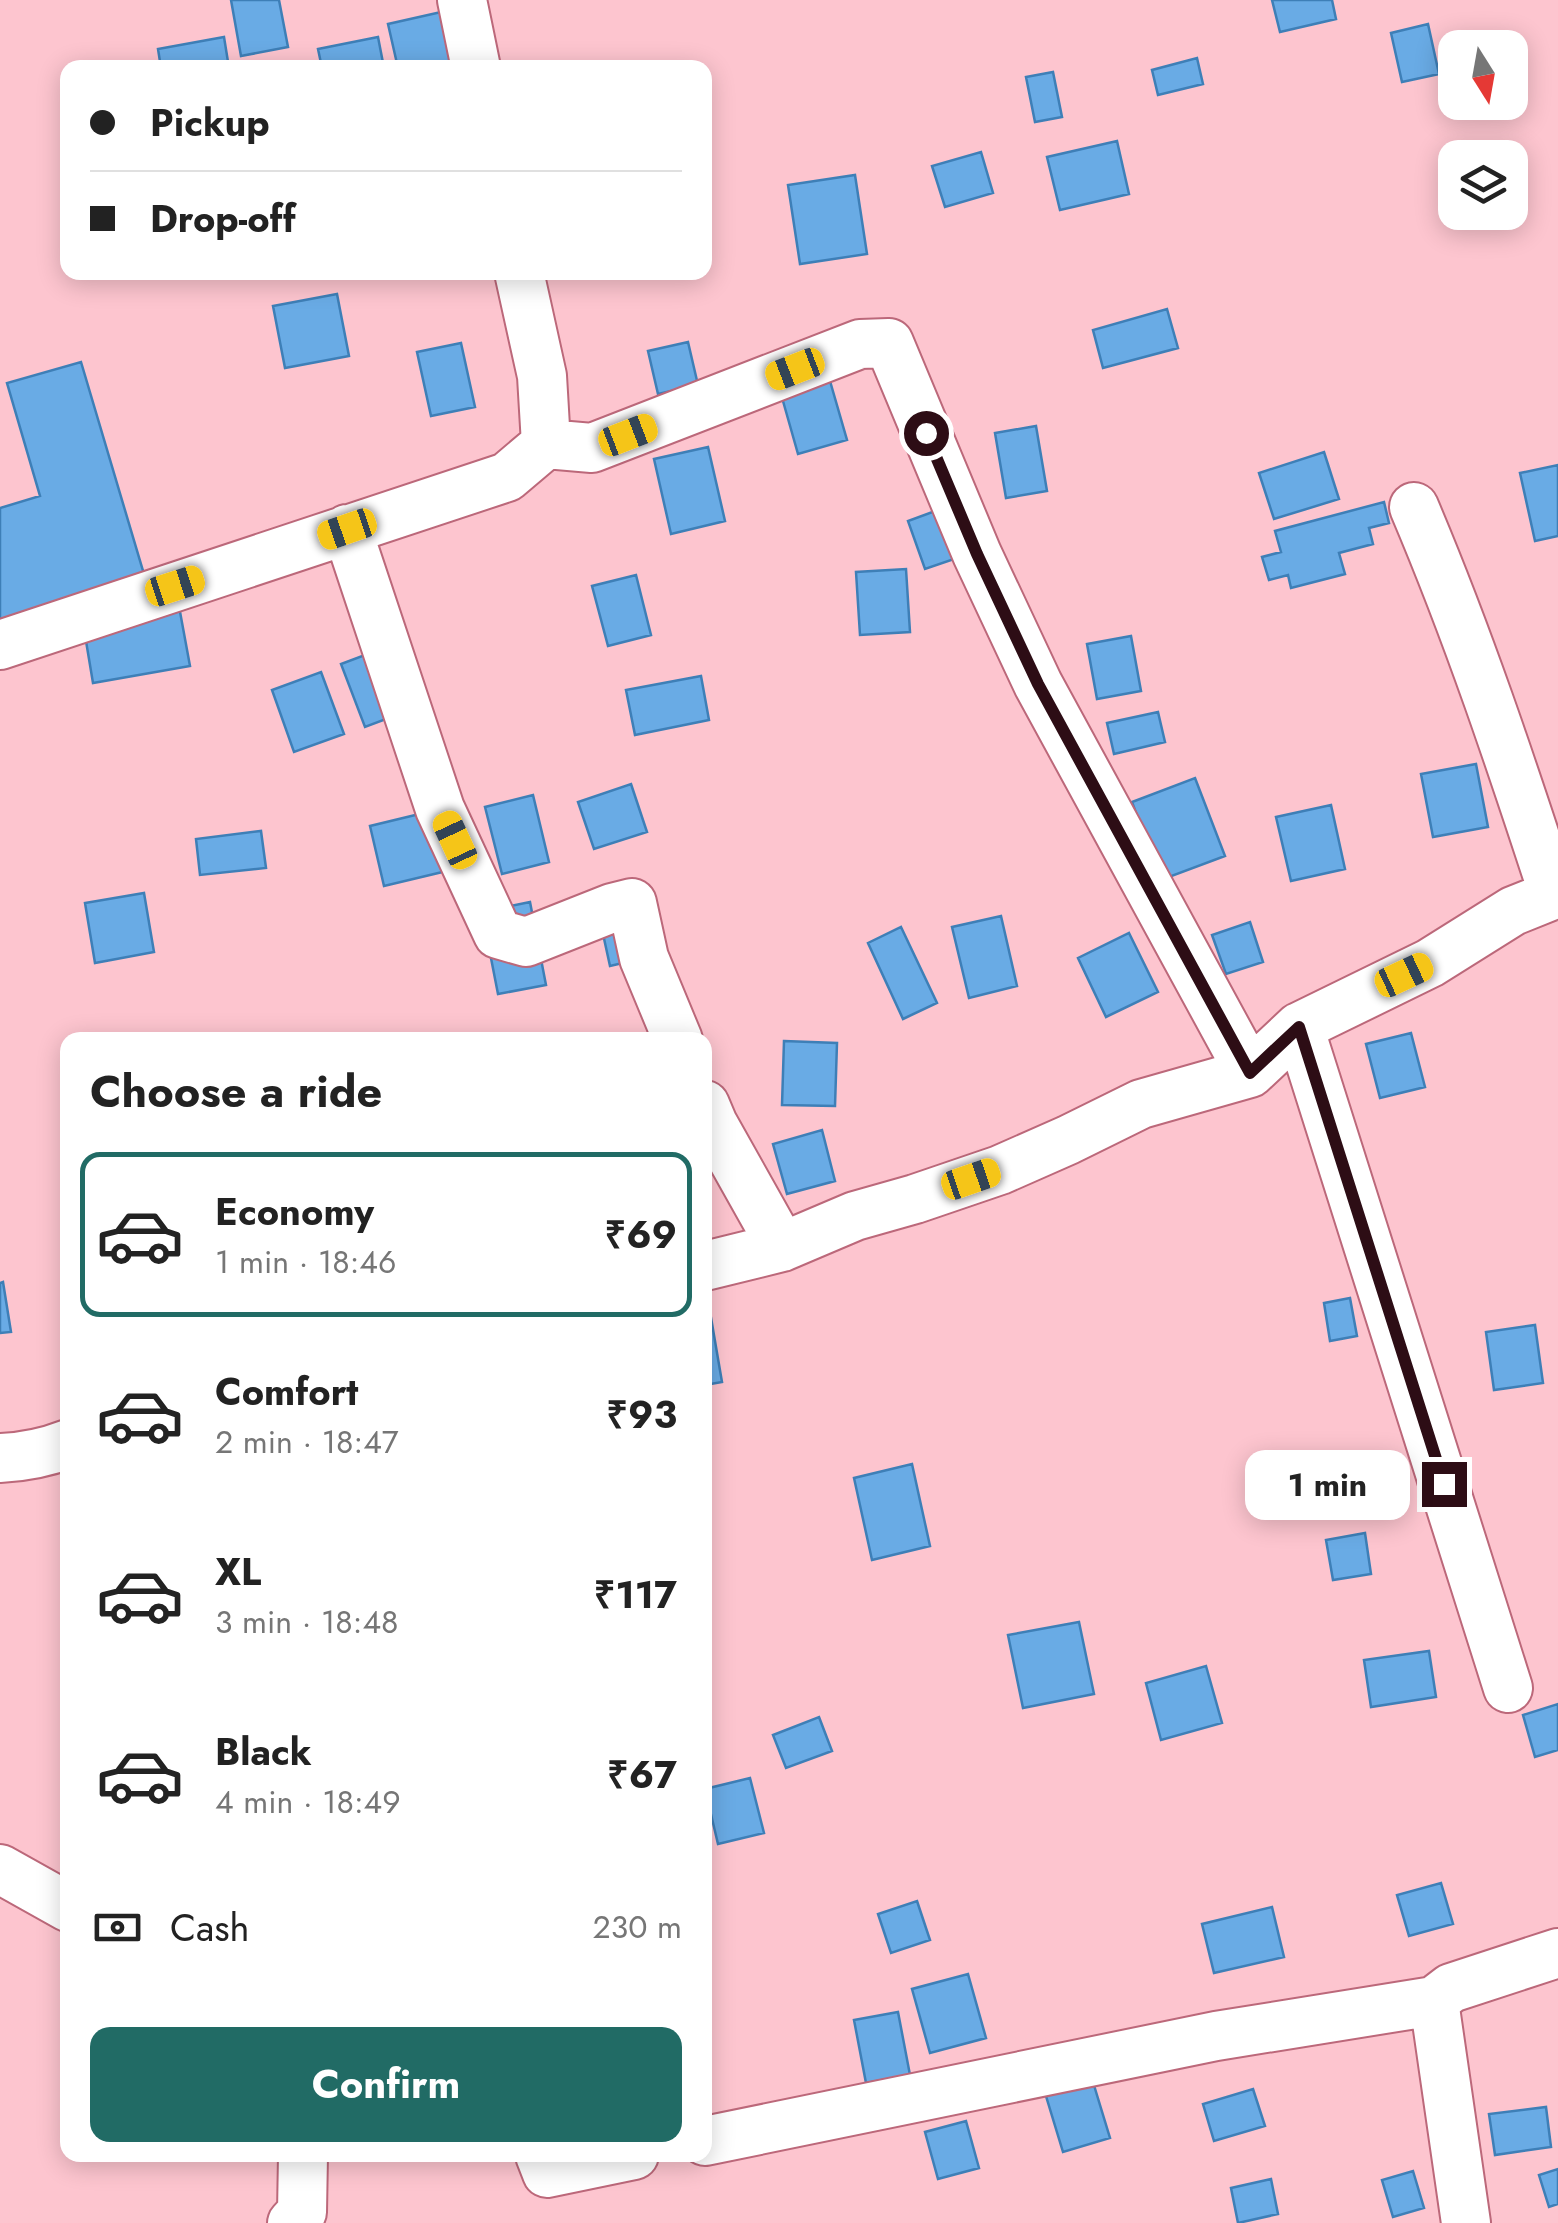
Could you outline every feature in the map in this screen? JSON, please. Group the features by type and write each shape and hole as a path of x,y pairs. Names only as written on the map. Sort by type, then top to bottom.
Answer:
{"street":[{"path":"462,0 474,60"},
{"path":"521,280 542,376 546,444"},
{"path":"0,645 507,477 546,444 592,448 860,344 889,343 977,554 1038,684 1250,1073"},
{"path":"712,1264 782,1248 856,1216 1000,1170 1140,1104 1250,1073 1299,1027 1430,963 1513,910 1556,894 1453,598 1414,507"},
{"path":"347,529 440,810 498,934 526,942 632,903 644,958 675,1032"},
{"path":"1299,1027 1508,1688"},
{"path":"712,1122 782,1248"},
{"path":"0,1458 20,1458 60,1447"},
{"path":"0,1869 60,1903"},
{"path":"712,2139 1216,2036 1434,2001 1451,1988 1558,1953"},
{"path":"1434,2001 1466,2223"},
{"path":"292,2223 302,2212 303,2162"},
{"path":"543,2162 547,2173 600,2162"}],"building":[{"path":"231,0 279,0 288,47 241,56"},
{"path":"1272,0 1332,0 1336,19 1280,32"},
{"path":"450,10 460,60 396,60 388,24"},
{"path":"1428,24 1438,74 1402,82 1391,33"},
{"path":"224,37 228,60 160,60 158,49"},
{"path":"378,37 382,60 320,60 318,49"},
{"path":"1197,58 1203,84 1158,95 1152,70"},
{"path":"1053,72 1062,117 1035,122 1026,77"},
{"path":"1117,141 1129,194 1060,210 1047,157"},
{"path":"981,152 993,193 945,207 932,166"},
{"path":"855,175 867,254 800,264 788,185"},
{"path":"337,294 349,356 285,368 273,306"},
{"path":"1167,309 1178,348 1103,368 1093,330"},
{"path":"688,342 698,385 658,394 648,351"},
{"path":"461,343 475,407 431,416 417,352"},
{"path":"81,362 146,581 0,624 0,508 40,496 7,383"},
{"path":"830,381 847,440 798,454 781,394"},
{"path":"1036,426 1047,491 1006,498 995,433"},
{"path":"708,447 725,521 671,534 654,459"},
{"path":"1324,452 1339,499 1274,519 1259,473"},
{"path":"1558,465 1558,536 1535,541 1520,473"},
{"path":"1384,502 1389,523 1369,528 1373,544 1339,553 1345,574 1291,588 1288,575 1269,580 1262,557 1281,552 1275,531"},
{"path":"946,507 963,556 925,569 908,521"},
{"path":"906,569 910,632 860,635 856,572"},
{"path":"636,575 651,635 608,646 592,586"},
{"path":"176,590 190,666 93,683 83,623"},
{"path":"1131,636 1141,691 1097,699 1087,644"},
{"path":"394,644 418,707 365,727 341,664"},
{"path":"321,672 344,734 294,752 272,690"},
{"path":"701,676 709,720 635,735 626,690"},
{"path":"1158,712 1165,742 1114,754 1107,723"},
{"path":"1476,764 1488,827 1433,837 1421,774"},
{"path":"1195,778 1225,856 1161,880 1132,802"},
{"path":"631,784 647,832 594,849 578,802"},
{"path":"533,795 549,862 502,874 485,807"},
{"path":"1331,805 1345,869 1291,881 1276,817"},
{"path":"440,809 455,869 384,886 370,826"},
{"path":"261,831 266,868 200,875 196,839"},
{"path":"144,893 154,952 95,963 85,903"},
{"path":"530,902 546,985 498,994 482,912"},
{"path":"598,911 644,958 610,966"},
{"path":"1001,916 1017,986 969,998 952,927"},
{"path":"1250,922 1263,962 1226,974 1212,935"},
{"path":"901,927 937,1003 903,1019 868,943"},
{"path":"1129,933 1158,992 1106,1017 1078,958"},
{"path":"1411,1033 1425,1087 1380,1098 1366,1044"},
{"path":"784,1041 837,1043 835,1106 782,1105"},
{"path":"822,1130 835,1181 787,1194 773,1144"},
{"path":"3,1282 11,1332 0,1333 0,1283"},
{"path":"1350,1298 1357,1336 1330,1341 1324,1303"},
{"path":"712,1324 722,1382 712,1384"},
{"path":"1535,1325 1543,1383 1494,1390 1486,1332"},
{"path":"912,1464 930,1546 872,1560 854,1478"},
{"path":"1365,1533 1371,1574 1333,1580 1326,1540"},
{"path":"1079,1622 1094,1694 1023,1708 1008,1635"},
{"path":"1429,1651 1436,1697 1371,1707 1364,1660"},
{"path":"1206,1666 1222,1723 1161,1740 1146,1683"},
{"path":"1558,1704 1558,1750 1535,1757 1523,1715"},
{"path":"819,1717 832,1751 786,1768 773,1735"},
{"path":"750,1778 764,1833 718,1844 712,1819 712,1787"},
{"path":"1441,1883 1453,1924 1409,1936 1397,1895"},
{"path":"917,1901 930,1940 891,1953 878,1914"},
{"path":"1272,1907 1284,1957 1214,1973 1202,1924"},
{"path":"968,1974 986,2038 930,2053 912,1989"},
{"path":"898,2012 910,2075 866,2083 854,2020"},
{"path":"1093,2082 1110,2138 1063,2152 1046,2096"},
{"path":"1253,2089 1265,2126 1214,2141 1203,2104"},
{"path":"1546,2107 1551,2147 1495,2155 1489,2114"},
{"path":"966,2121 979,2168 938,2179 925,2132"},
{"path":"1558,2169 1558,2204 1549,2207 1539,2175"},
{"path":"1413,2171 1424,2208 1393,2217 1382,2180"},
{"path":"1271,2179 1278,2214 1238,2223 1231,2188"}],"route":[{"path":"926,433 1038,684 1250,1073 1299,1027 1444,1484"}]}
